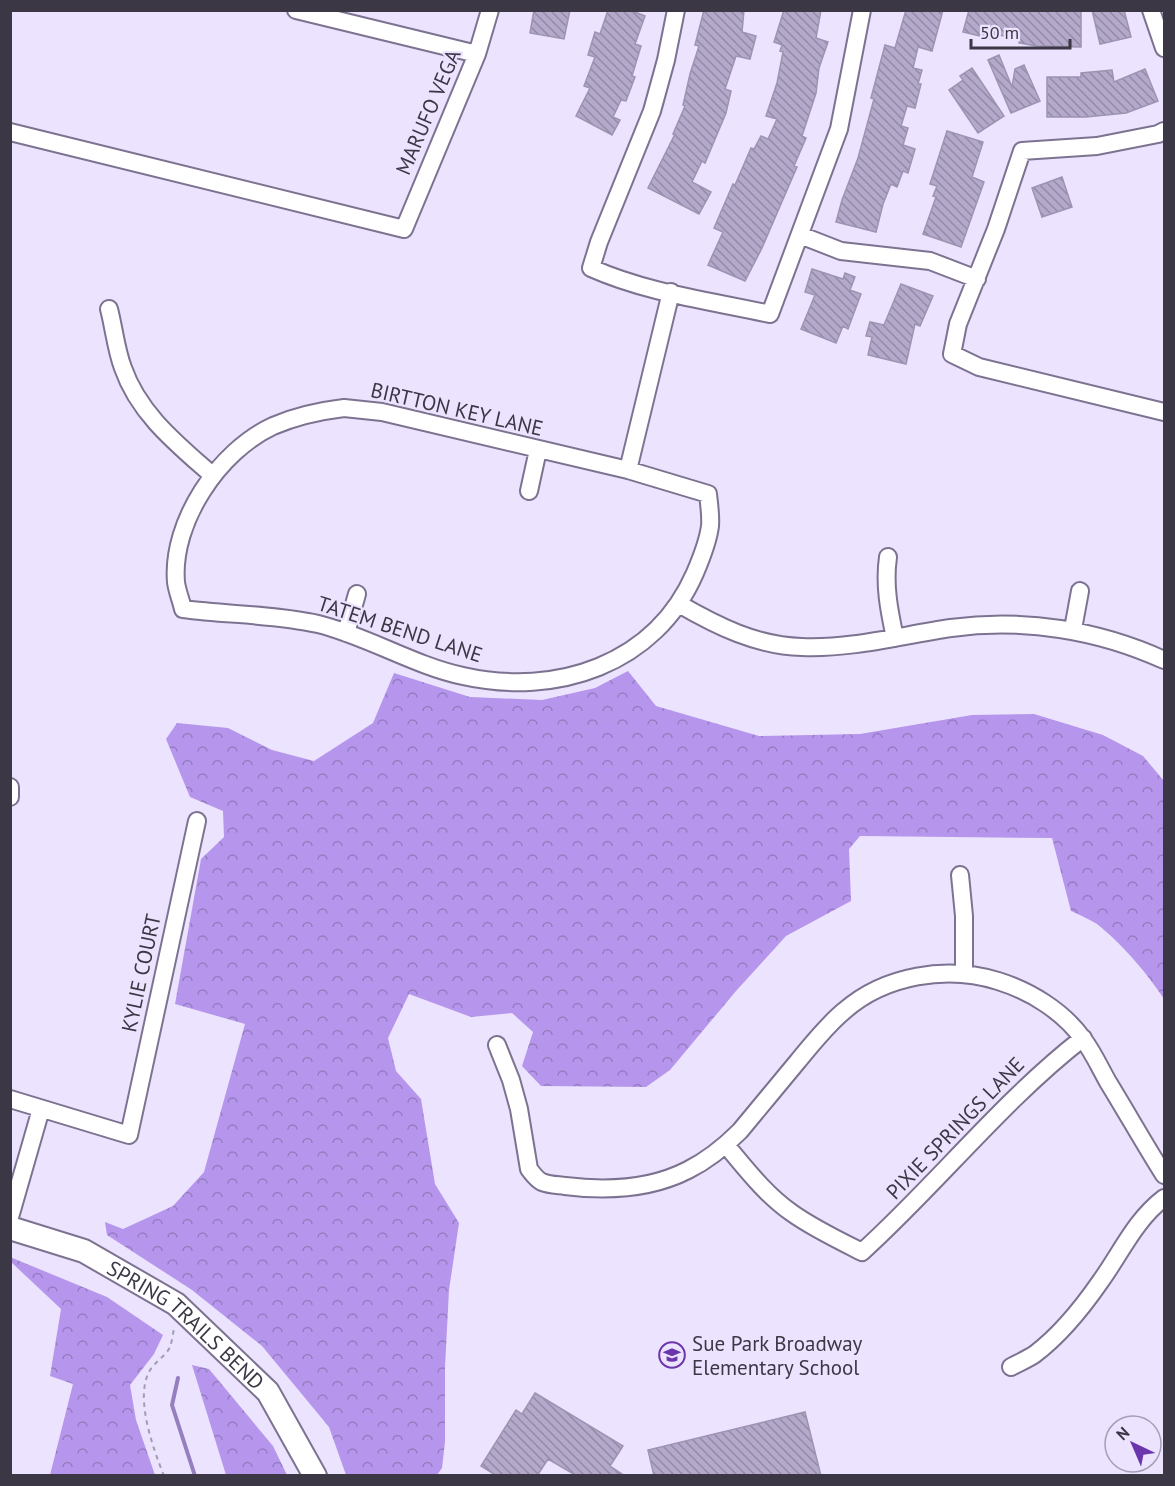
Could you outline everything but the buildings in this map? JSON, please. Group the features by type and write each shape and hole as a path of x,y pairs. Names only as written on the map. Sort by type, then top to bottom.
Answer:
{"street":[{"path":"296,10 477,54"},
{"name":"MARUFO VEGA","path":"10,132 404,229 477,54 490,10"},
{"path":"676,10 666,60 652,111 598,242 591,268 614,278 770,314 839,129 862,10"},
{"path":"1151,10 1164,48"},
{"path":"1164,131 1097,146 1022,151 996,229 958,324 952,354 979,367 1164,412"},
{"path":"800,235 841,251 930,261 976,279"},
{"path":"628,470 671,292"},
{"path":"109,309 123,369 142,405 162,432 212,475"},
{"name":"BIRTTON KEY LANE","path":"183,609 176,583 177,556 182,533 192,509 212,475 242,447 271,427 315,412 344,408 382,412 628,470 708,494"},
{"path":"529,491 538,450"},
{"name":"TATEM BEND LANE","path":"183,609 278,617 319,624 462,676 531,683 566,679 623,656 647,638 679,604 702,557 710,526 708,494"},
{"path":"888,557 885,573 886,595 895,638"},
{"path":"1073,629 1080,591"},
{"path":"346,633 357,594"},
{"path":"679,604 732,632 767,642 801,647 842,646 952,627 998,625 1073,629 1112,639 1164,660"},
{"path":"10,787 10,797"},
{"name":"KYLIE COURT","path":"41,1109 129,1135 197,821"},
{"path":"960,875 964,916 964,974"},
{"path":"497,1045 511,1080 519,1109 529,1169 534,1177 554,1185 585,1189 626,1187 653,1182 686,1171 726,1145 823,1031 844,1010 870,993 899,981 935,974 964,974 987,978 1015,987 1040,1000 1064,1018 1083,1038 1164,1175"},
{"name":"PIXIE SPRINGS LANE","path":"726,1145 763,1188 791,1213 862,1252 1021,1091 1048,1065 1083,1038"},
{"path":"10,1099 41,1109 10,1217"},
{"path":"1011,1367 1034,1354 1078,1311 1140,1221 1164,1198"},
{"name":"SPRING TRAILS BEND","path":"10,1228 84,1251 176,1304 268,1392 315,1476"}],"path":[{"path":"164,1476 144,1407 144,1385 155,1363 170,1348 175,1325 185,1312"}],"green space":[{"path":"628,671 656,706 759,736 860,734 972,715 1034,714 1103,735 1143,756 1164,781 1164,999 1125,949 1097,924 1071,911 1052,838 860,836 849,849 851,901 786,936 736,991 670,1070 646,1087 541,1086 522,1066 533,1032 512,1013 471,1017 409,994 388,1038 396,1071 421,1099 435,1184 459,1223 449,1290 445,1367 445,1442 442,1468 437,1475 346,1475 329,1427 262,1346 192,1290 107,1235 105,1222 123,1229 173,1206 204,1172 245,1024 175,1004 201,859 224,837 223,811 190,797 166,739 177,723 228,728 272,750 314,761 373,723 394,673 470,697 542,700 595,688"},
{"path":"10,1257 107,1297 163,1335 154,1354 130,1385 136,1420 155,1475 50,1475 73,1384 50,1376 61,1309 11,1262"},
{"path":"192,1365 209,1369 273,1446 287,1475 226,1475"}],"waterway":[{"path":"178,1378 172,1405 195,1476"}],"place":[{"name":"Sue Park Broadway Elementary School","path":"672,1355"}]}
